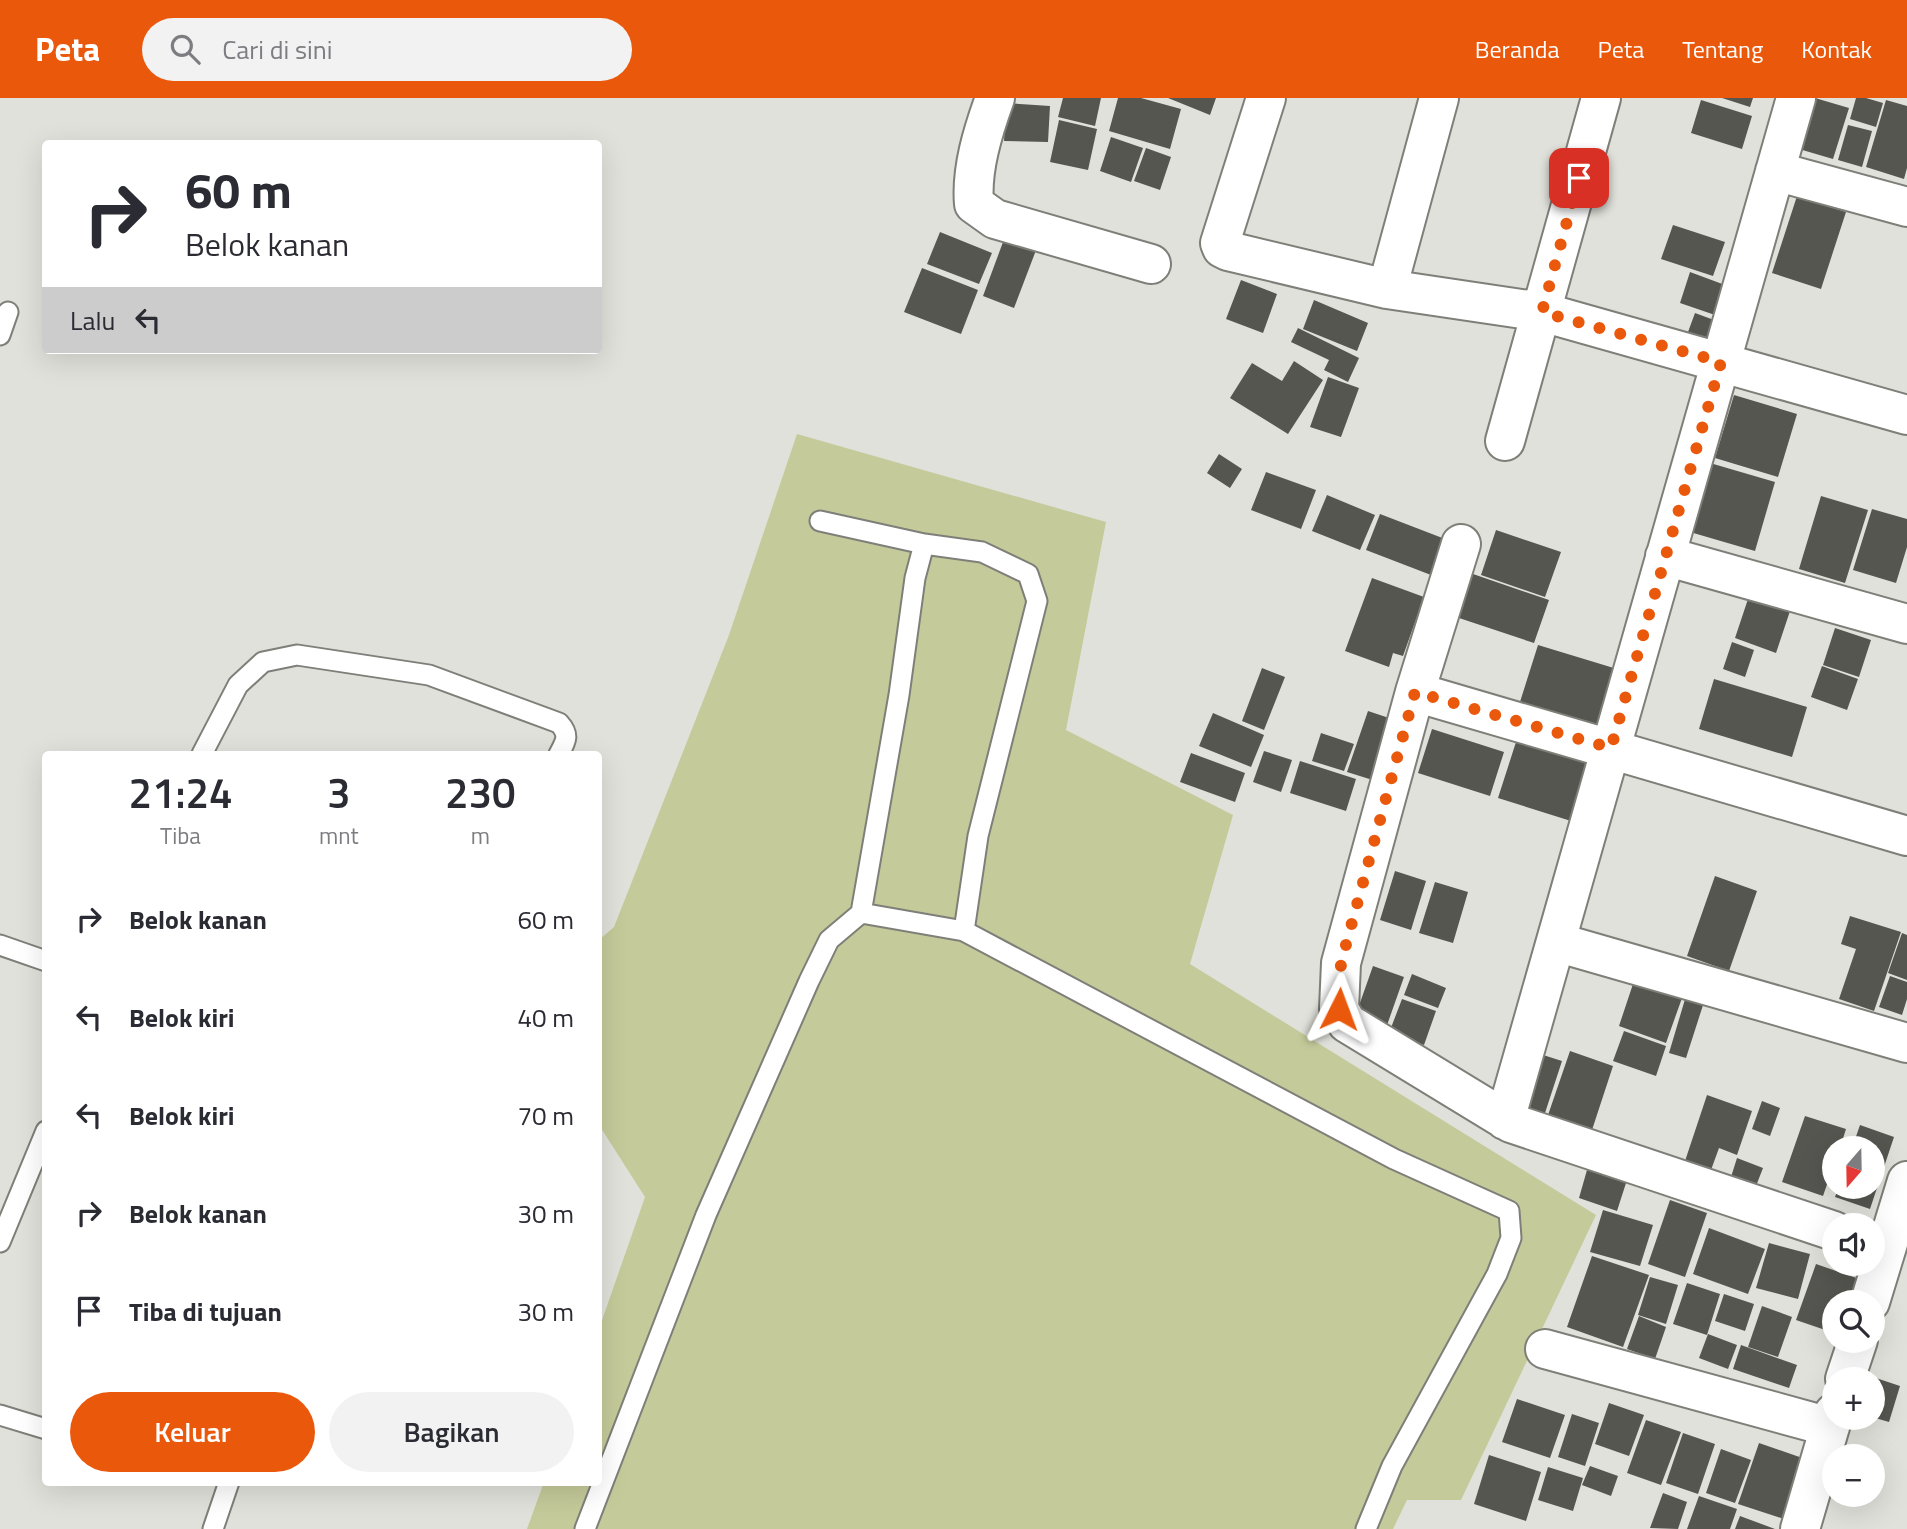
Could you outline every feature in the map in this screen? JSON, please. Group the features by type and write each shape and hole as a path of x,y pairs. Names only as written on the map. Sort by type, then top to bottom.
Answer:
{"street":[{"path":"995,98 972,183 974,204 995,219 1151,264"},
{"path":"1266,98 1220,243 1222,248 1228,251 1387,289 1542,312 1907,415"},
{"path":"1387,289 1439,98"},
{"path":"1505,441 1601,98"},
{"path":"1505,1120 1796,98"},
{"path":"1775,171 1907,208"},
{"path":"1461,544 1415,692 1341,963 1339,1009 1347,1023 1505,1120 1822,1227"},
{"path":"1665,556 1907,625"},
{"path":"1415,692 1907,836"},
{"path":"1556,942 1907,1043"},
{"path":"1885,1234 1907,1181"},
{"path":"1545,1349 1822,1418"},
{"path":"1800,1529 1829,1430"}],"lane":[{"path":"0,335 8,312"},
{"path":"820,521 924,544 982,552 1028,574 1037,601 978,836 964,930"},
{"path":"602,1485 706,1215 809,981 829,940 861,914 899,695 915,578 924,544"},
{"path":"204,751 239,685 263,662 296,655 429,675 559,723 566,730 567,737 560,751"},
{"path":"861,914 964,930 1394,1159 1509,1211 1511,1238 1497,1275 1392,1466 1366,1529"},
{"path":"0,945 42,960"},
{"path":"0,1242 42,1141"},
{"path":"0,1415 42,1428"},
{"path":"213,1529 222,1486"},
{"path":"585,1529 602,1486"}],"green space":[{"path":"797,434 1106,522 1066,730 1233,815 1190,964 1596,1215 1461,1500 1407,1500 1393,1529 527,1529 543,1486 602,1486 602,1320 645,1197 602,1130 602,937 614,927 729,635"}],"building":[{"path":"1063,98 1101,98 1095,126 1058,117"},
{"path":"1118,98 1141,98 1181,109 1170,149 1109,131"},
{"path":"1168,98 1216,98 1210,115"},
{"path":"1722,98 1753,98 1750,107"},
{"path":"1815,98 1849,108 1833,159 1799,149"},
{"path":"1856,98 1883,103 1876,127 1850,119"},
{"path":"1701,100 1752,116 1742,149 1691,133"},
{"path":"1886,100 1907,106 1907,168 1904,179 1866,167"},
{"path":"1006,103 1050,106 1048,142 1004,141"},
{"path":"1059,120 1097,129 1088,170 1050,162"},
{"path":"1848,125 1872,131 1862,167 1838,160"},
{"path":"1111,137 1143,148 1131,182 1100,171"},
{"path":"1146,148 1171,157 1160,190 1134,181"},
{"path":"1797,196 1846,212 1821,289 1772,273"},
{"path":"1673,225 1725,242 1713,276 1661,259"},
{"path":"940,232 992,253 979,284 927,264"},
{"path":"1006,234 1038,245 1014,308 983,296"},
{"path":"922,268 978,290 961,334 904,312"},
{"path":"1690,272 1725,285 1715,315 1680,303"},
{"path":"1241,280 1277,294 1263,333 1226,319"},
{"path":"1314,300 1368,323 1357,351 1303,329"},
{"path":"1695,313 1714,320 1707,339 1688,332"},
{"path":"1298,328 1359,358 1348,382 1324,370 1329,360 1291,342"},
{"path":"1294,361 1323,380 1288,434 1230,398 1252,363 1282,381"},
{"path":"1328,377 1359,388 1341,437 1310,427"},
{"path":"1734,395 1797,414 1778,477 1715,458"},
{"path":"1219,454 1242,469 1230,488 1207,473"},
{"path":"1710,463 1775,482 1755,551 1690,532"},
{"path":"1266,472 1316,490 1301,529 1251,510"},
{"path":"1327,495 1375,515 1360,550 1312,531"},
{"path":"1821,496 1868,510 1845,583 1799,569"},
{"path":"1872,509 1907,519 1907,547 1896,583 1853,570"},
{"path":"1380,514 1445,539 1431,575 1366,550"},
{"path":"1496,530 1561,552 1545,597 1481,575"},
{"path":"1473,574 1549,600 1534,643 1459,618"},
{"path":"1372,578 1424,597 1403,656 1393,653 1389,667 1345,651"},
{"path":"1751,590 1792,605 1776,653 1735,638"},
{"path":"1835,628 1871,640 1859,677 1823,665"},
{"path":"1732,642 1754,650 1745,677 1723,669"},
{"path":"1538,645 1617,669 1599,729 1519,705"},
{"path":"1822,666 1858,679 1847,710 1811,697"},
{"path":"1262,668 1285,677 1264,730 1242,721"},
{"path":"1714,679 1807,707 1792,757 1699,729"},
{"path":"1368,711 1398,721 1379,782 1347,772"},
{"path":"1213,713 1264,735 1251,767 1199,746"},
{"path":"1432,729 1504,752 1490,796 1418,773"},
{"path":"1321,733 1354,744 1344,771 1312,761"},
{"path":"1516,742 1589,764 1571,821 1498,798"},
{"path":"1264,751 1292,760 1281,792 1253,782"},
{"path":"1191,753 1245,773 1235,802 1180,782"},
{"path":"1300,761 1356,779 1346,811 1290,793"},
{"path":"1395,871 1426,881 1411,930 1380,920"},
{"path":"1715,876 1757,891 1729,971 1687,956"},
{"path":"1435,882 1468,892 1453,943 1419,933"},
{"path":"1850,916 1901,932 1874,1011 1839,999 1856,949 1841,944"},
{"path":"1902,933 1907,935 1907,980 1888,973"},
{"path":"1373,966 1404,977 1386,1028 1355,1017"},
{"path":"1412,974 1446,988 1438,1008 1404,995"},
{"path":"1890,976 1907,982 1907,999 1902,1015 1879,1007"},
{"path":"1634,981 1682,998 1666,1043 1619,1026"},
{"path":"1686,996 1704,1002 1686,1058 1669,1053"},
{"path":"1402,999 1436,1011 1424,1045 1389,1033"},
{"path":"1624,1031 1666,1046 1656,1076 1613,1061"},
{"path":"1570,1051 1613,1066 1591,1133 1547,1118"},
{"path":"1540,1054 1562,1061 1544,1116 1522,1108"},
{"path":"1707,1095 1752,1111 1737,1155 1719,1148 1711,1170 1685,1161"},
{"path":"1762,1101 1780,1108 1770,1136 1752,1129"},
{"path":"1805,1116 1846,1129 1844,1136 1822,1136 1822,1196 1782,1182"},
{"path":"1860,1125 1894,1137 1885,1164 1885,1136 1856,1136"},
{"path":"1737,1158 1763,1168 1756,1186 1731,1177"},
{"path":"1587,1170 1626,1183 1617,1211 1579,1198"},
{"path":"1841,1199 1873,1199 1870,1209"},
{"path":"1670,1200 1707,1213 1685,1277 1648,1264"},
{"path":"1603,1210 1653,1225 1640,1266 1590,1252"},
{"path":"1709,1228 1765,1249 1748,1294 1693,1274"},
{"path":"1769,1243 1810,1254 1798,1299 1756,1288"},
{"path":"1592,1256 1649,1275 1623,1347 1567,1327"},
{"path":"1816,1264 1822,1266 1822,1276 1851,1276 1868,1282 1866,1290 1822,1290 1822,1329 1796,1320"},
{"path":"1650,1277 1678,1285 1666,1324 1638,1315"},
{"path":"1687,1283 1720,1294 1707,1335 1673,1324"},
{"path":"1724,1294 1754,1304 1745,1331 1715,1321"},
{"path":"1762,1306 1792,1317 1778,1357 1748,1347"},
{"path":"1639,1316 1666,1327 1655,1359 1627,1349"},
{"path":"1708,1334 1737,1345 1728,1369 1699,1358"},
{"path":"1741,1345 1797,1365 1789,1388 1733,1369"},
{"path":"1885,1381 1900,1386 1889,1422 1885,1421"},
{"path":"1517,1399 1565,1415 1550,1458 1502,1442"},
{"path":"1609,1403 1644,1415 1629,1456 1595,1444"},
{"path":"1572,1414 1599,1423 1585,1466 1558,1457"},
{"path":"1646,1420 1681,1432 1661,1485 1627,1473"},
{"path":"1683,1433 1715,1444 1698,1494 1666,1483"},
{"path":"1759,1443 1811,1461 1790,1521 1738,1504"},
{"path":"1721,1449 1751,1460 1735,1503 1706,1493"},
{"path":"1489,1455 1541,1472 1526,1521 1474,1504"},
{"path":"1590,1466 1618,1476 1611,1496 1582,1485"},
{"path":"1548,1467 1583,1478 1573,1511 1538,1500"},
{"path":"1663,1493 1687,1502 1678,1529 1650,1528"},
{"path":"1699,1496 1737,1509 1730,1529 1687,1529"},
{"path":"1740,1516 1775,1529 1735,1529"}],"route":[{"path":"1339,1009 1341,963 1415,692 1611,748 1721,362 1542,312 1579,178"}]}
